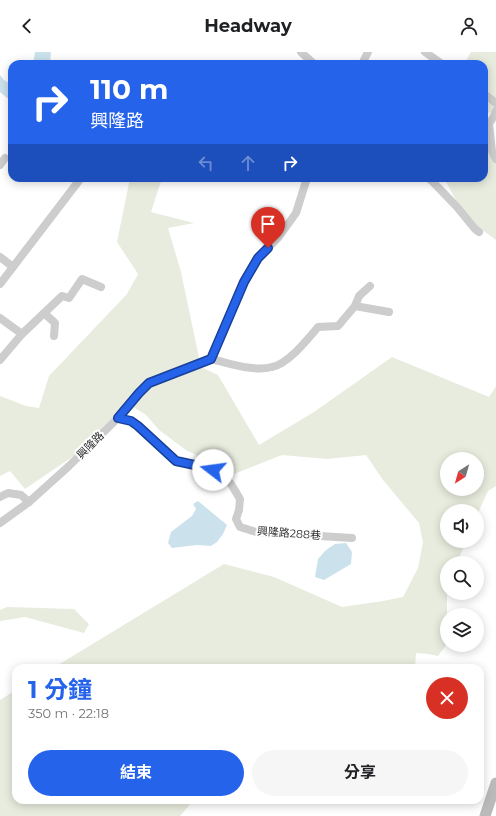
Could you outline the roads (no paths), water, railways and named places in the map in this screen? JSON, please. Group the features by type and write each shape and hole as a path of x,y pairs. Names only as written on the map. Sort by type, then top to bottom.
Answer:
{"street":[{"path":"301,52 310,60"},
{"path":"425,52 436,60"},
{"path":"496,111 489,124 492,151 496,159"},
{"path":"0,165 5,158"},
{"path":"0,284 78,182"},
{"path":"306,182 296,213 278,238 258,258 244,282 211,359 254,368 273,367 287,360 303,345 318,327 338,326 355,306 359,296 370,286"},
{"path":"433,182 479,232"},
{"path":"0,257 12,267"},
{"path":"0,360 22,334 62,296 69,298 82,280 101,287"},
{"path":"355,306 388,312"},
{"path":"44,313 55,323 54,336"},
{"path":"0,318 22,334"},
{"name":"興隆路","path":"0,523 29,502 69,466 118,418 149,383 211,359"},
{"name":"興隆路288巷","path":"118,418 131,421 138,426 176,461 204,467 223,474 240,499 236,519 240,527 256,532 352,538"},
{"path":"0,497 8,493 21,495 29,502"},
{"path":"485,816 496,783"}],"water":[{"path":"35,52 51,52 50,60 34,60"},
{"path":"0,75 8,82 8,99 0,92"},
{"path":"198,501 227,525 223,534 217,542 211,546 197,545 172,548 168,543 171,532 192,516 196,509 193,504"},
{"path":"346,543 352,552 351,564 324,580 315,577 318,559 326,550 335,544"}]}
